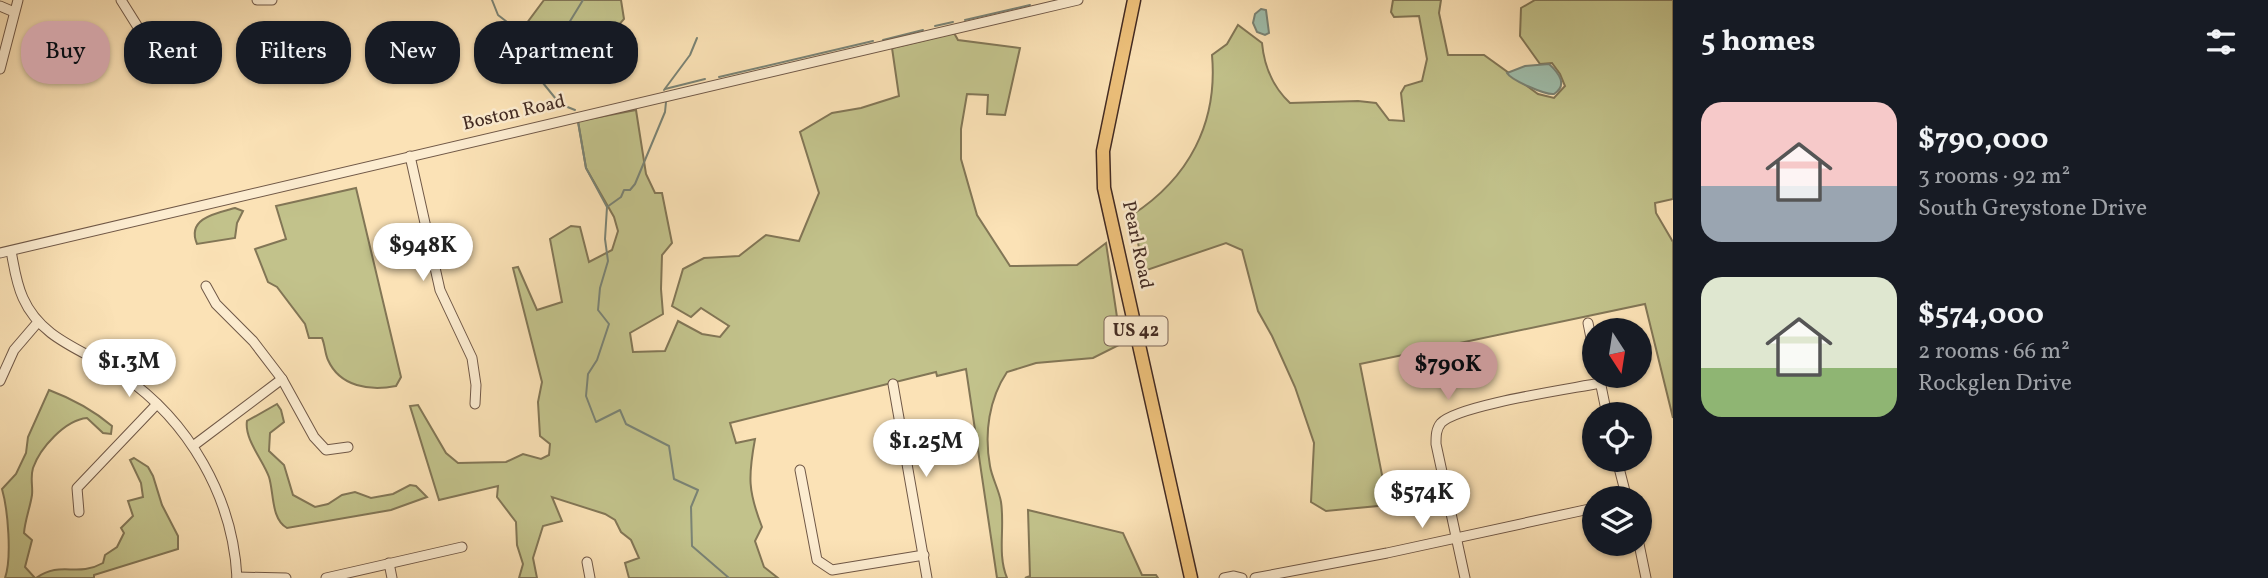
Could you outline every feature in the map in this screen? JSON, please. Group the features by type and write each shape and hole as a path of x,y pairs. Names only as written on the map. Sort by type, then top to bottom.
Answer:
{"main road":[{"name":"Pearl Road","path":"1134,0 1103,151 1104,188 1191,578"}],"street":[{"path":"0,69 18,0"},
{"path":"121,0 134,21"},
{"path":"257,0 272,0"},
{"name":"Boston Road","path":"0,253 1078,0"},
{"path":"0,6 14,12"},
{"path":"410,156 440,290 472,358 476,385 475,404"},
{"path":"11,251 22,296 38,322 64,343 121,375 157,404 192,446 212,480 225,512 233,538 237,578 286,578"},
{"path":"206,286 216,304 253,341 282,379 314,437 326,450 348,447"},
{"path":"0,381 14,350 38,322"},
{"path":"192,446 282,379"},
{"path":"1465,578 1436,443 1439,425 1458,414 1495,403 1582,383"},
{"path":"893,384 927,578"},
{"path":"79,512 77,488 157,404"},
{"path":"800,470 817,560 832,570 924,555"},
{"path":"1255,578 1387,553 1582,511"},
{"path":"326,578 461,547"},
{"path":"1641,556 1646,578"},
{"path":"587,562 590,578"},
{"path":"389,563 392,578"},
{"path":"1224,578 1242,578"}],"green space":[{"path":"544,0 621,0 624,19 622,21 528,21"},
{"path":"1393,0 1441,0 1439,13 1448,55 1484,55 1538,94 1554,98 1565,86 1552,63 1540,64 1520,36 1521,8 1535,0 1673,0 1673,199 1655,203 1656,213 1673,242 1673,418 1652,332 1652,318 1648,318 1645,304 1360,364 1388,505 1326,511 1311,502 1314,443 1295,387 1258,311 1242,250 1226,243 1144,271 1132,215 1169,184 1196,147 1210,103 1212,55 1227,44 1238,25 1262,43 1270,75 1290,103 1376,103 1389,120 1404,121 1401,93 1405,86 1422,81 1427,59 1419,16 1394,17 1391,12"},
{"path":"954,33 958,40 1020,48 1005,115 987,114 988,95 967,94 961,129 961,159 977,215 1010,266 1077,265 1106,243 1121,344 1093,358 1036,363 1007,372 1001,382 992,405 988,454 1001,502 1002,560 1007,578 997,578 966,369 937,376 936,372 730,423 736,443 755,439 751,484 762,527 755,541 764,567 778,578 629,578 625,563 639,558 631,540 621,532 615,520 605,514 552,497 562,521 543,526 533,558 537,578 519,578 523,564 517,545 516,522 497,497 498,486 439,500 410,406 418,405 446,453 458,463 506,462 523,454 541,459 549,455 550,444 540,436 538,402 542,382 513,268 518,267 537,310 562,302 550,239 571,226 580,227 589,262 612,250 618,231 614,217 586,168 578,121 636,110 646,174 655,193 662,193 672,243 662,255 663,314 630,333 633,352 665,351 678,321 702,334 720,337 729,326 701,308 691,317 672,306 683,269 704,258 739,256 766,235 799,241 819,193 800,132 832,113 861,108 899,96 892,48"},
{"path":"356,188 401,377 396,386 366,387 340,376 328,360 322,338 309,338 305,324 277,287 268,282 255,249 286,239 276,206"},
{"path":"235,208 243,211 237,223 235,238 197,244 195,235 199,223 212,215"},
{"path":"49,390 98,415 112,426 111,434 103,433 87,418 79,420 62,429 41,452 32,472 32,495 24,533 32,540 25,567 35,578 5,578 8,534 2,489 16,474 26,453 28,437"},
{"path":"277,404 284,422 270,433 269,451 284,465 293,495 315,507 328,504 342,495 355,492 371,498 393,494 410,485 416,486 427,497 391,510 287,528 278,518 269,477 247,428 247,421"},
{"path":"134,458 148,467 153,476 162,505 178,536 178,549 94,575 94,578 36,578 54,570 93,567 103,563 105,555 117,547 124,533 121,528 133,516 128,501 143,497 141,483 130,460"},
{"path":"1028,510 1123,533 1142,575 1156,575 1158,578 1025,578 1030,576"}],"shaded area":[{"path":"1261,9 1266,10 1269,33 1265,35 1257,32 1253,23 1255,14"},
{"path":"1549,64 1559,75 1561,83 1561,87 1554,94 1529,86 1507,73 1525,66"}],"waterway":[{"path":"492,0 498,15 506,21"},
{"path":"575,110 560,104 543,83 545,62 583,0"},
{"path":"965,20 1030,5"},
{"path":"935,26 953,22"},
{"path":"883,40 923,30"},
{"path":"664,90 690,55 697,38"},
{"path":"719,77 873,41"},
{"path":"665,89 705,79"},
{"path":"607,207 621,197 624,190 630,190 635,184 665,112 666,102"},
{"path":"578,122 586,168 607,207 605,239 608,261 600,288 598,310 609,324 597,360 588,374 586,396 596,422 620,410 626,424 669,446 674,479 698,490 691,507 692,546 729,578"}]}
